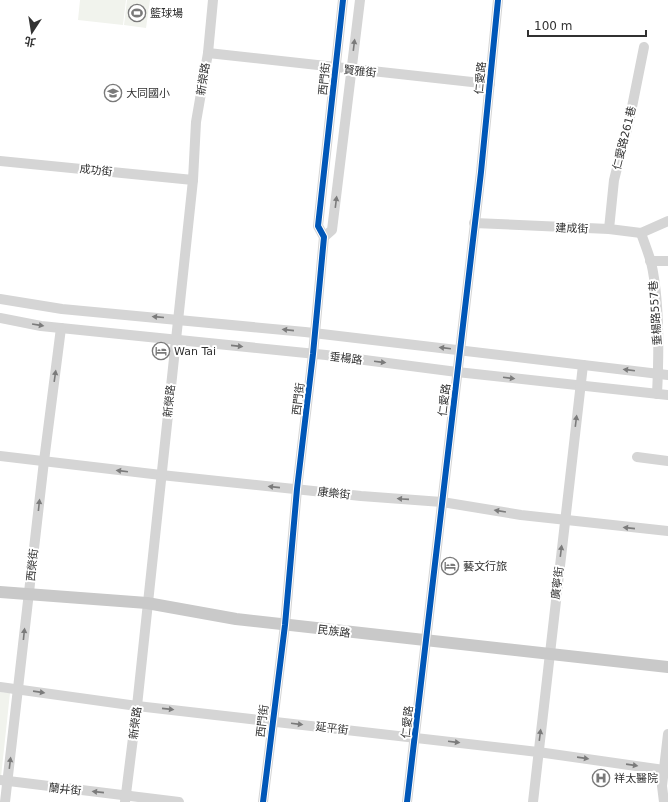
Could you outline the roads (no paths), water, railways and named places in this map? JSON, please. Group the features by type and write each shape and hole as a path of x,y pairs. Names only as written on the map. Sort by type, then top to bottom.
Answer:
{"main road":[{"name":"民族路","path":"0,592 147,603 236,619 668,667"}],"street":[{"name":"新榮路","path":"125,798 137,706 193,180 196,122 208,53 212,0"},
{"name":"西門街","path":"263,802 285,625 297,489 313,354 324,237 318,226 343,0"},
{"name":"西門街","path":"324,237 332,230 360,0"},
{"name":"仁愛路","path":"407,802 460,350 498,0"},
{"name":"仁愛路261巷","path":"609,229 614,180 630,117 644,47"},
{"name":"賢雅街","path":"208,53 351,70 490,84"},
{"name":"成功街","path":"0,161 193,180"},
{"name":"建成街","path":"474,223 609,229 640,232 668,221"},
{"name":"垂楊路557巷","path":"640,232 650,261 663,374 657,394"},
{"path":"650,261 668,261"},
{"name":"垂楊路","path":"0,299 62,308 314,333 663,374"},
{"name":"垂楊路","path":"0,318 61,328 313,354 668,396"},
{"name":"西榮街","path":"5,802 4,781 19,689 28,595 61,328"},
{"name":"廣寧街","path":"533,802 564,520 583,365"},
{"name":"康樂街","path":"0,456 161,475 442,502 564,520 668,532"},
{"path":"637,457 668,461"},
{"name":"延平街","path":"0,687 137,706 538,752 664,770"},
{"path":"664,802 662,786 668,734"},
{"name":"蘭井街","path":"4,781 125,798 179,802"}],"place":[{"name":"籃球場","path":"137,13"},
{"name":"大同國小","path":"113,93"},
{"name":"Wan Tai","path":"161,351"},
{"name":"藝文行旅","path":"450,566"},
{"name":"祥太醫院","path":"601,778"}]}
